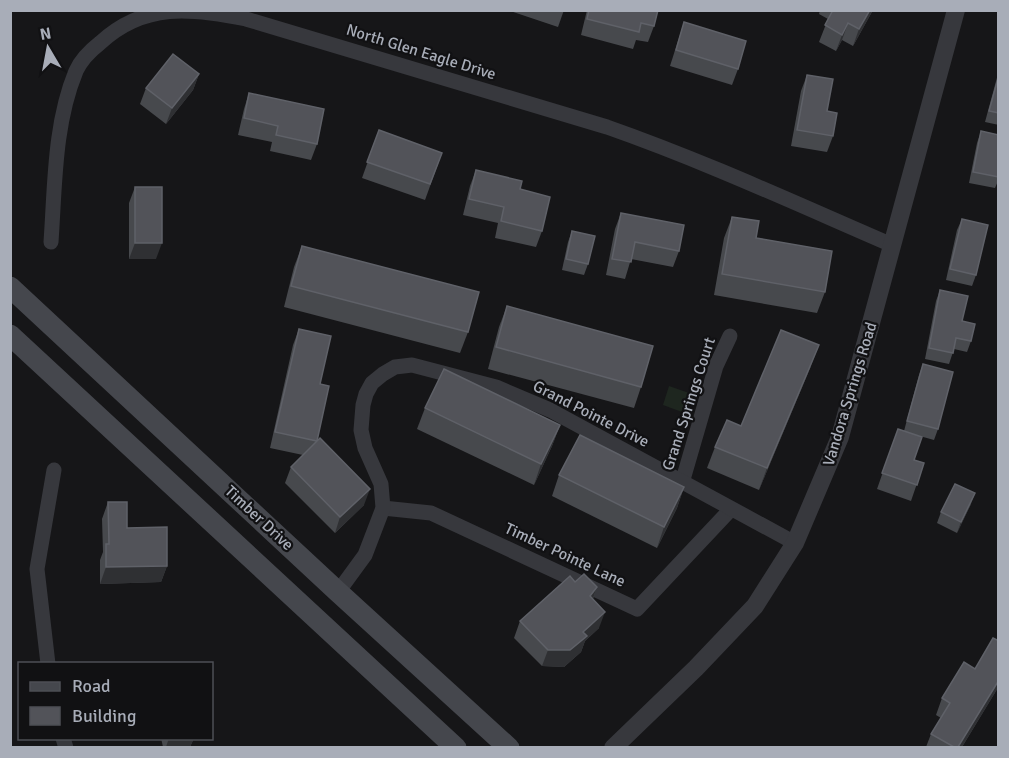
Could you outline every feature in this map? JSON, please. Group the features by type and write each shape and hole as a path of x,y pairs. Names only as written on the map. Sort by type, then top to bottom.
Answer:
{"main road":[{"name":"Timber Drive","path":"10,287 338,592 509,747"},
{"name":"Timber Drive","path":"10,335 456,747"}],"street":[{"name":"North Glen Eagle Drive","path":"51,242 60,132 77,68 91,50 110,33 144,15 170,10 211,12 274,27 607,127 718,170 892,245"},
{"name":"Vandora Springs Road","path":"613,747 696,668 755,606 795,543 840,437 956,10"},
{"name":"Grand Springs Court","path":"682,483 716,366 730,336"},
{"name":"Grand Pointe Drive","path":"338,592 365,555 383,508 381,484 365,448 361,430 363,405 372,383 383,374 403,364 496,387 550,410 795,543"},
{"path":"48,662 37,569 54,470"},
{"name":"Timber Pointe Lane","path":"383,508 431,513 637,609 730,509"}],"shaded area":[{"path":"669,386 689,393 682,412 663,405"}],"building":[{"path":"589,10 658,10 654,26 641,23 639,32 587,19"},
{"path":"833,10 870,10 859,29 848,23 842,35 825,25"},
{"path":"684,22 746,41 738,69 676,50"},
{"path":"173,54 199,74 172,108 146,88"},
{"path":"807,75 833,79 827,111 837,113 833,136 797,130"},
{"path":"999,75 999,113 989,111"},
{"path":"249,93 324,109 317,144 276,135 278,126 244,118"},
{"path":"379,130 442,153 430,184 367,162"},
{"path":"981,131 999,135 999,177 973,172"},
{"path":"476,170 522,181 520,189 550,197 542,231 501,221 504,207 469,199"},
{"path":"135,187 162,187 162,243 135,243"},
{"path":"621,213 684,225 679,251 635,242 631,262 612,259"},
{"path":"732,217 759,221 756,238 832,251 825,292 722,274"},
{"path":"962,219 988,225 976,275 950,269"},
{"path":"572,231 595,236 588,264 566,259"},
{"path":"302,246 479,292 468,332 291,286"},
{"path":"940,290 968,296 962,321 975,324 971,341 956,338 953,353 929,348"},
{"path":"507,306 653,346 641,387 496,347"},
{"path":"299,329 331,336 320,384 329,386 317,441 275,432"},
{"path":"781,330 819,345 767,468 715,447 727,420 741,426"},
{"path":"923,364 953,372 938,429 907,421"},
{"path":"444,369 560,425 541,464 425,408"},
{"path":"898,429 922,437 914,460 924,463 917,485 882,473"},
{"path":"580,435 684,487 664,527 559,475"},
{"path":"320,438 370,489 340,517 291,467"},
{"path":"955,484 975,493 961,522 941,512"},
{"path":"108,502 127,502 127,528 167,527 167,566 106,567 106,544 109,544"},
{"path":"584,574 597,587 590,596 605,612 583,632 587,636 570,650 548,650 520,621 570,576 575,582"},
{"path":"993,638 999,641 999,680 958,747 954,747 931,734 950,703 942,698 964,662 975,669"}]}
